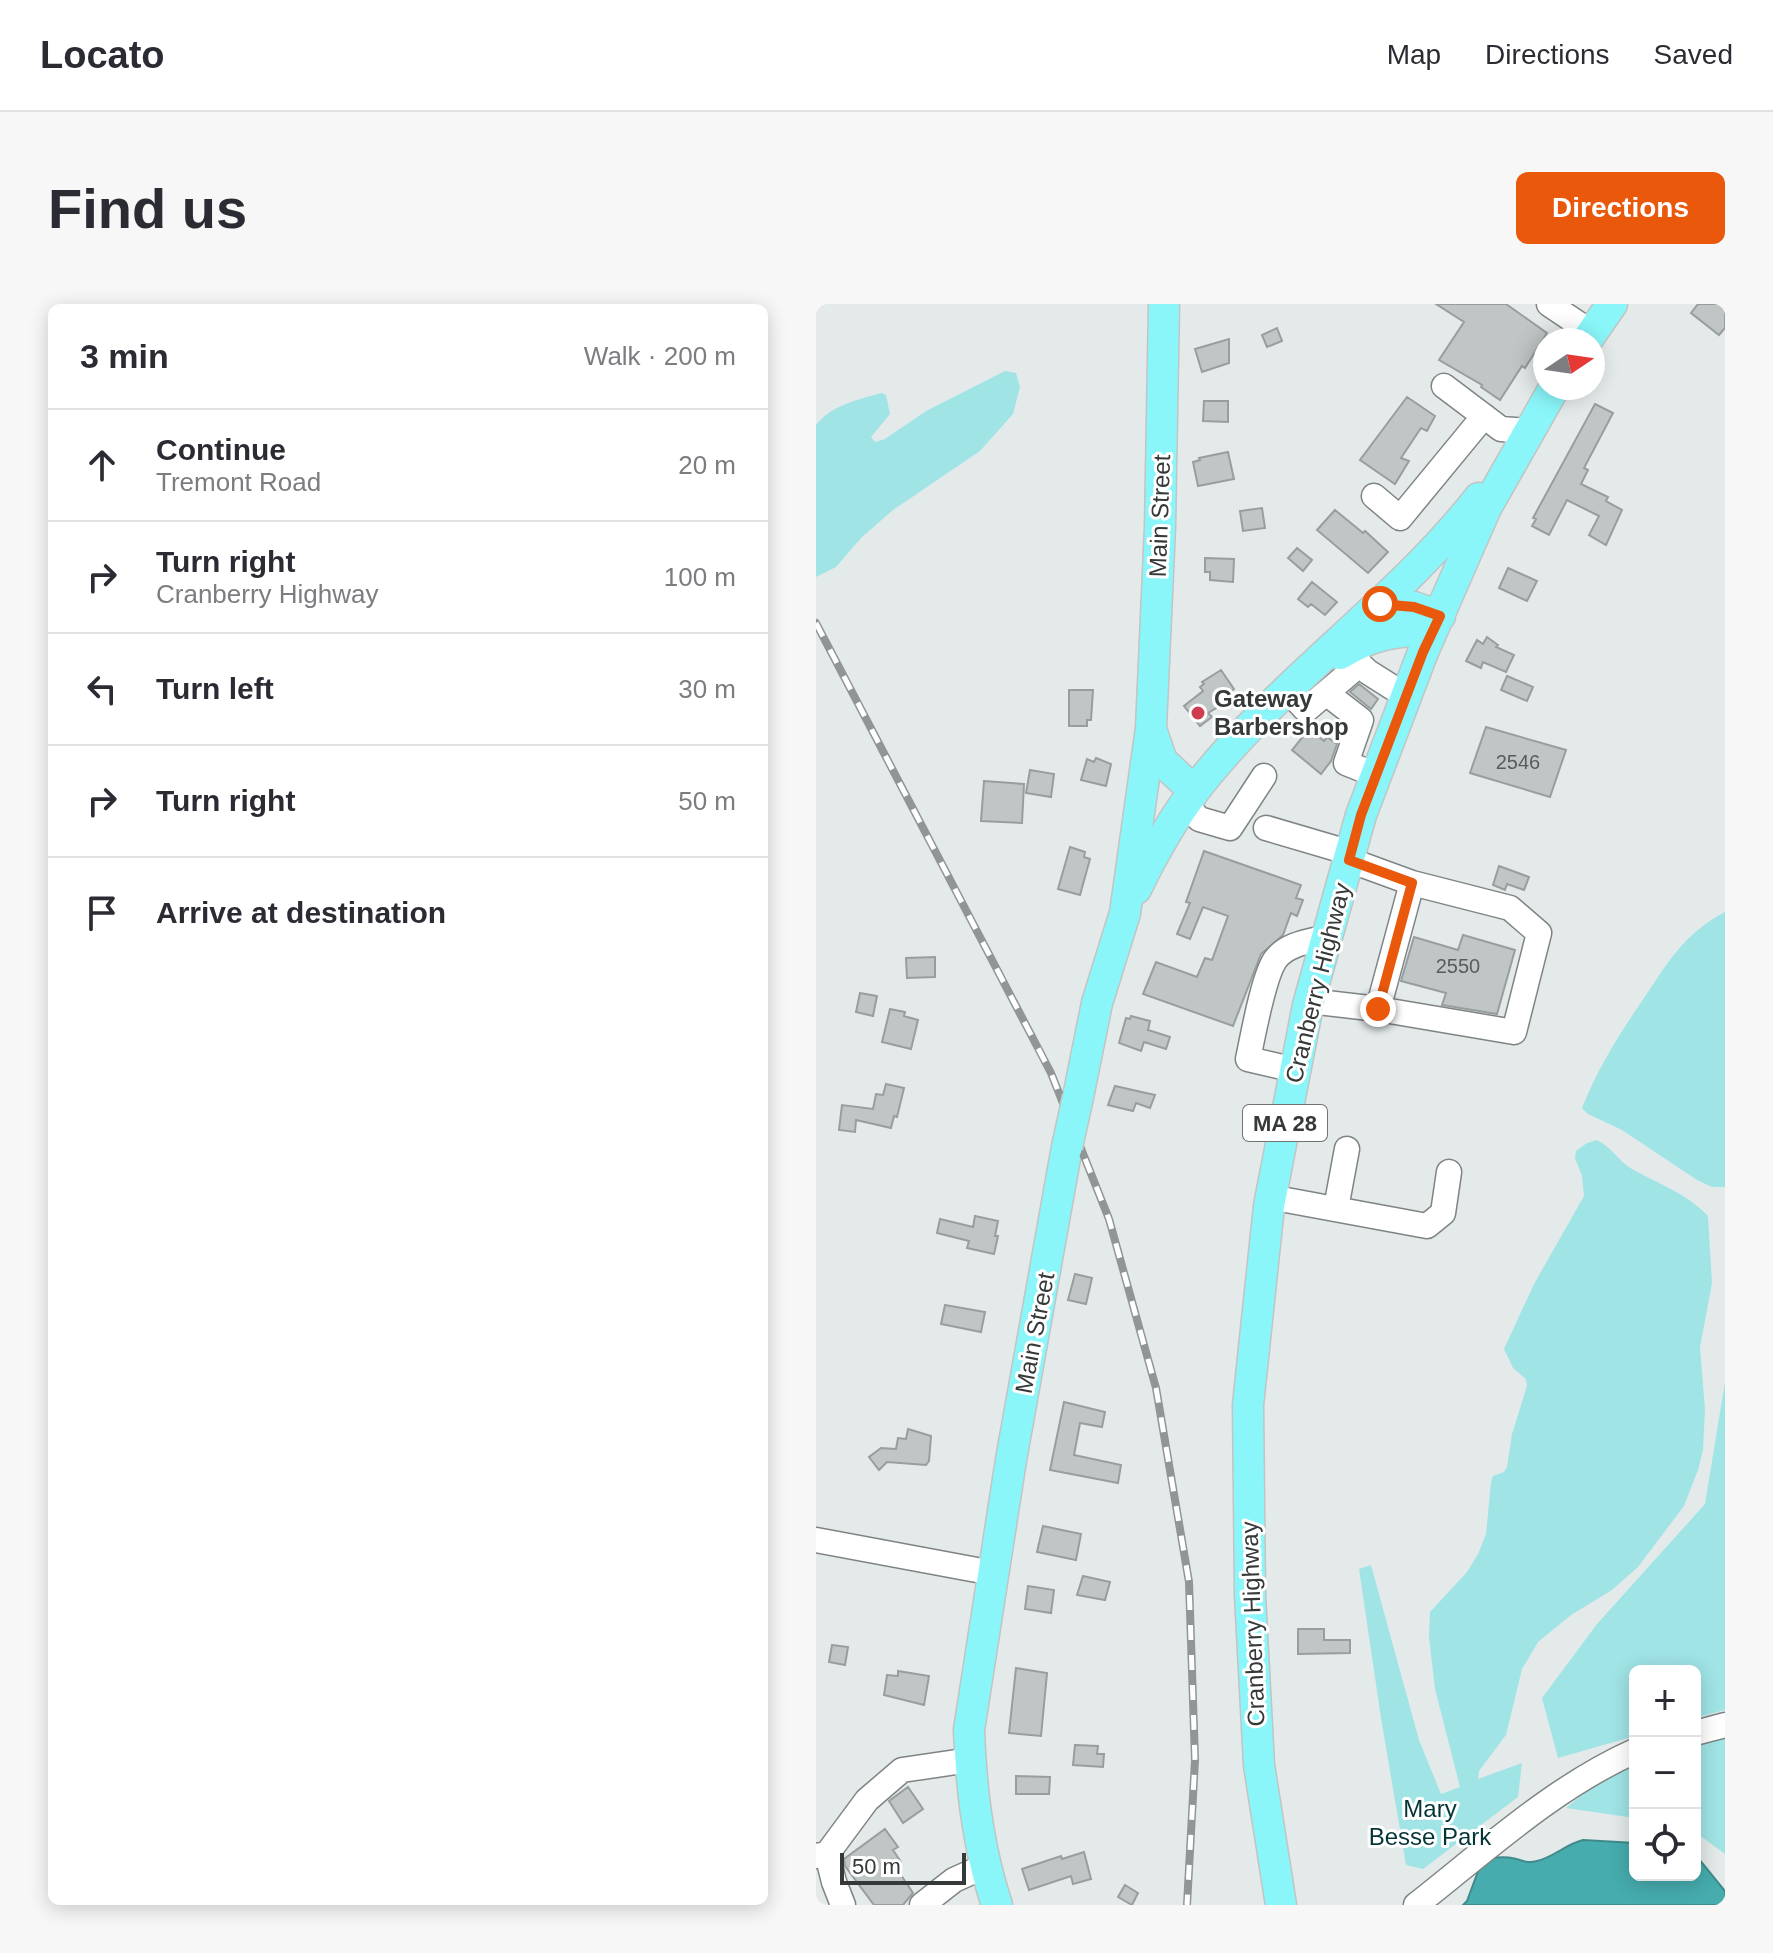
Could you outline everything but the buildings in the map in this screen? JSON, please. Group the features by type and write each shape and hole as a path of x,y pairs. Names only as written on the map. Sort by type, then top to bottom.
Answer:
{"main road":[{"name":"Main Street","path":"993,1903 976,1819 969,1730 1067,1147 1097,1003 1125,913 1147,763 1160,527 1164,304"},
{"path":"1596,328 1612,304"},
{"name":"Cranberry Highway","path":"1281,1905 1259,1765 1250,1595 1248,1405 1270,1197 1309,1001 1376,775 1486,508 1547,400"},
{"path":"1306,687 1380,604 1458,524 1529,434"},
{"path":"1380,604 1414,607 1437,623"},
{"path":"1125,913 1146,869 1188,802 1253,724 1353,657 1362,640 1437,623"},
{"name":"Main Street","path":"1151,728 1162,761 1188,802"},
{"path":"1147,763 1153,791 1188,802"}],"street":[{"path":"1558,307 1581,328"},
{"path":"1444,386 1501,429 1529,434"},
{"path":"1374,496 1400,518 1484,416"},
{"path":"1353,657 1406,696"},
{"path":"1306,687 1361,720 1346,763 1376,775"},
{"path":"1188,802 1199,819 1230,828 1264,776"},
{"path":"1266,828 1350,856 1412,883 1510,908 1539,933 1514,1032 1378,1009 1309,1001"},
{"path":"1378,1009 1412,883"},
{"path":"1295,1070 1248,1059 1261,999 1275,959 1297,944 1327,937"},
{"path":"1336,1208 1347,1149"},
{"path":"1270,1197 1427,1226 1443,1213 1449,1172"},
{"path":"816,1540 993,1573"},
{"path":"1701,1731 1725,1725"},
{"path":"1416,1905 1553,1799 1607,1763 1629,1754"},
{"path":"843,1905 822,1855 867,1800 902,1770 970,1760"},
{"path":"922,1905 954,1880 985,1866"}],"green space":[{"path":"1005,371 1016,373 1020,387 1013,414 980,451 893,510 862,537 836,567 816,577 816,425 822,418 854,401 881,393 886,395 890,414 871,437 875,442 885,439 926,411"},
{"path":"1725,912 1725,1187 1712,1187 1582,1108 1609,1053 1668,962 1698,930"},
{"name":"Mary Besse Park","path":"1597,1140 1627,1166 1681,1195 1708,1216 1712,1283 1700,1347 1705,1410 1703,1450 1698,1470 1684,1506 1638,1567 1612,1590 1571,1615 1538,1642 1522,1669 1506,1735 1479,1771 1478,1779 1522,1763 1518,1797 1423,1869 1406,1865 1359,1569 1371,1565 1419,1740 1441,1794 1460,1787 1435,1689 1429,1637 1430,1612 1467,1572 1486,1534 1491,1482 1493,1476 1504,1472 1507,1467 1512,1434 1527,1386 1526,1379 1513,1368 1504,1349 1534,1284 1584,1196 1576,1151"},
{"path":"1725,1382 1725,1710 1701,1716 1701,1665 1629,1665 1629,1738 1558,1758 1542,1698 1597,1624 1705,1504"},
{"path":"1725,1737 1725,1854 1701,1836 1701,1743"},
{"path":"1629,1765 1629,1817 1566,1808 1595,1784"}],"shaded area":[{"path":"1583,1840 1629,1843 1629,1881 1701,1881 1701,1861 1725,1891 1725,1905 1463,1905 1486,1858 1506,1857 1533,1862"}],"railway":[{"path":"816,623 1051,1073 1109,1219 1156,1388 1189,1582 1195,1760 1187,1905"}],"place":[{"name":"Gateway Barbershop","path":"1198,713"}],"route":[{"path":"1378,1009 1412,883 1349,860 1361,815 1423,652 1440,616 1414,607 1380,604"}]}
